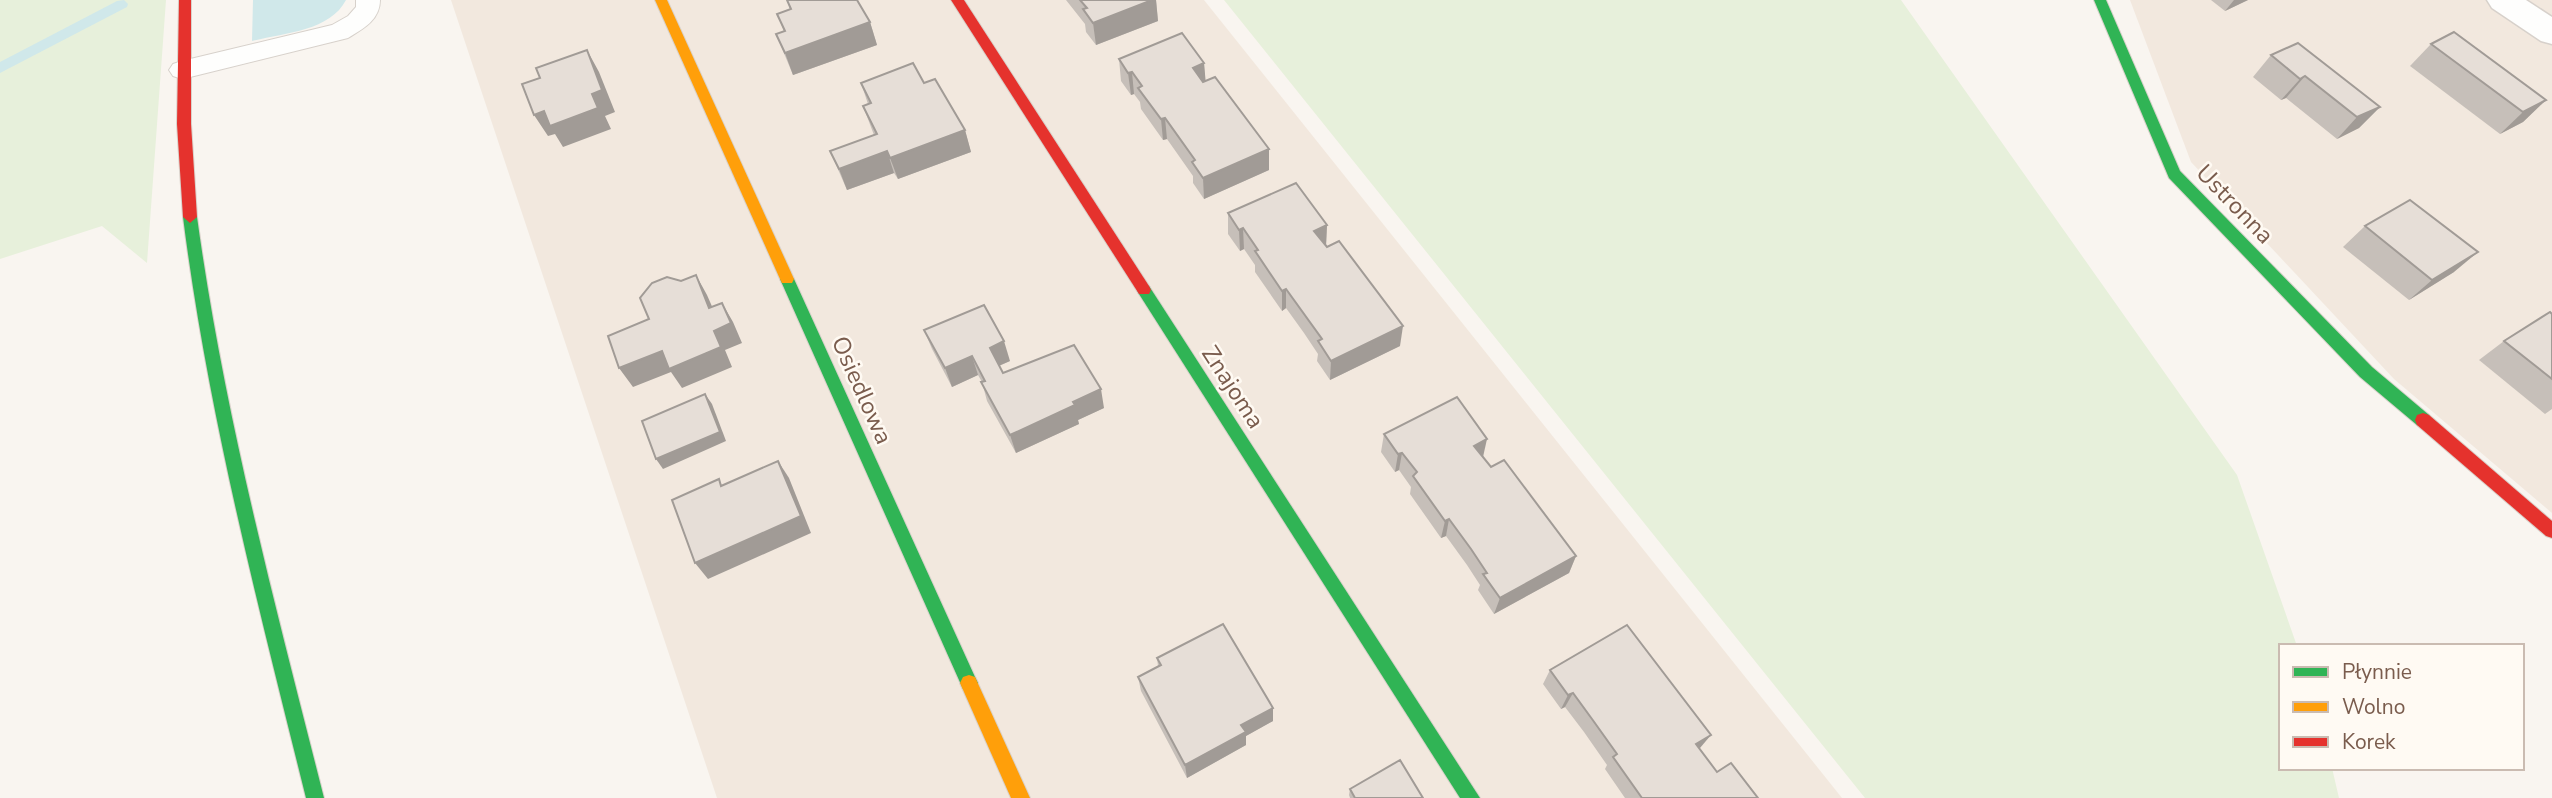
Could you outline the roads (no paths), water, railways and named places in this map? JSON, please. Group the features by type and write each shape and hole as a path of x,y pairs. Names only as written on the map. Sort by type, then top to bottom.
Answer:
{"street":[{"path":"185,0 183,70 186,159 194,249 211,353 235,471 315,798"},
{"name":"Osiedlowa","path":"661,0 1021,798"},
{"name":"Znajoma","path":"957,0 1471,798"},
{"name":"Ustronna","path":"2100,0 2174,174 2366,372 2552,531"},
{"path":"2503,0 2552,33"}],"lane":[{"path":"183,70 339,32 363,15 368,9 368,0"}],"water":[{"path":"253,0 346,0 339,10 318,24 292,33 252,41"}],"waterway":[{"path":"0,68 122,4"}]}
